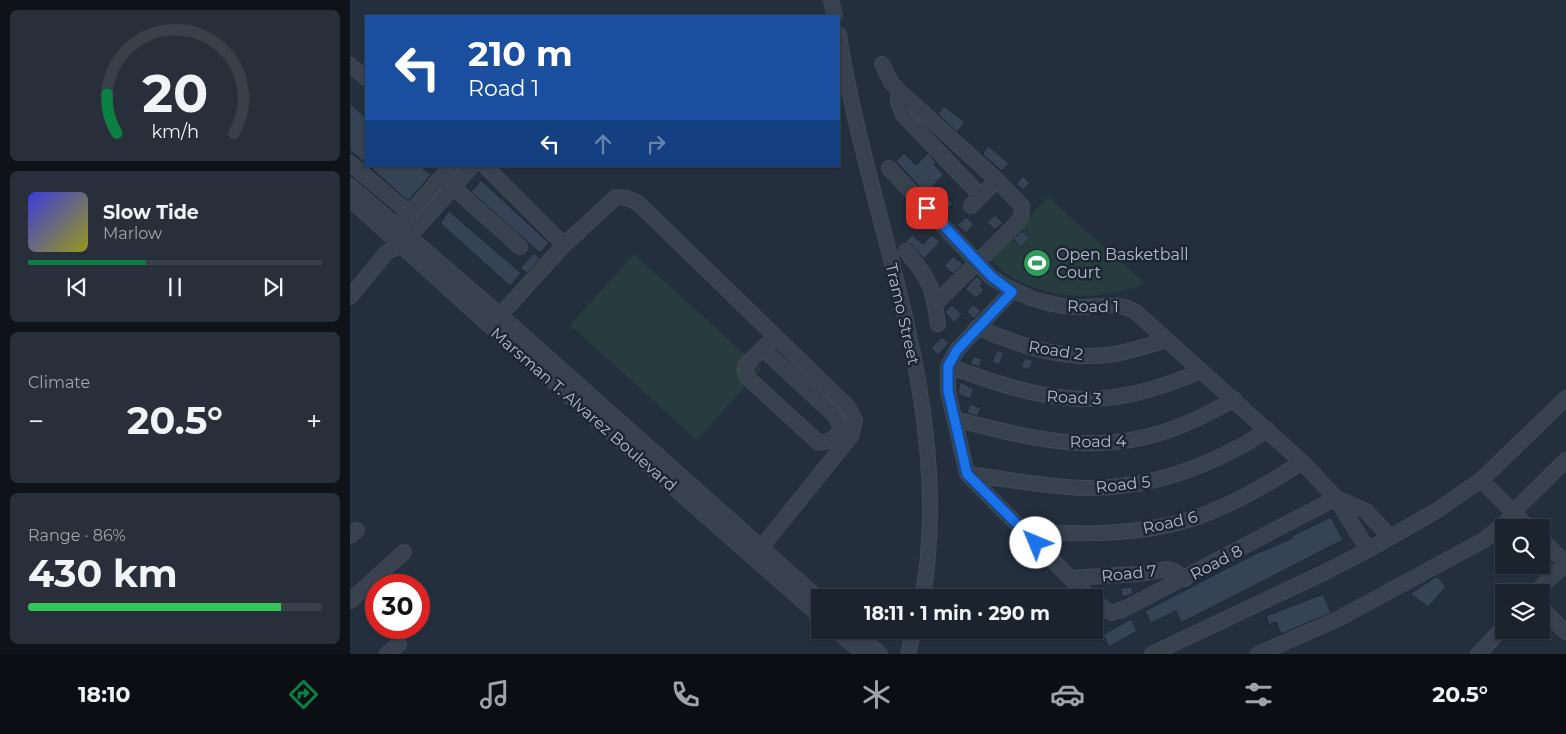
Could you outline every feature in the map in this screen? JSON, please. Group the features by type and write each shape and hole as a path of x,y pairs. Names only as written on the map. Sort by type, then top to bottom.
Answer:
{"street":[{"path":"831,0 835,15"},
{"name":"Tramo Street","path":"840,40 856,120 899,289 926,424 930,470 930,522 927,573 924,589"},
{"path":"882,64 891,82 899,91 1019,201 1023,212 1016,224 935,304"},
{"path":"350,65 365,77"},
{"path":"899,91 898,101 903,115 976,201 997,180"},
{"path":"350,163 410,214"},
{"path":"387,252 394,230 450,167"},
{"path":"350,297 387,252 406,241 471,167"},
{"path":"486,167 564,245"},
{"name":"Road 1","path":"889,168 992,277 1012,292 1032,299 1077,307 1128,306 1268,430 1336,498"},
{"path":"441,178 520,247"},
{"name":"Marsman T. Alvarez Boulevard","path":"350,186 491,327 757,553 811,593"},
{"path":"491,327 564,245 616,197 627,198 638,203 848,407 855,420 850,436 757,553"},
{"name":"Marsman T. Alvarez Boulevard","path":"350,199 394,230"},
{"name":"Marsman T. Alvarez Boulevard","path":"406,241 500,315 757,553 811,607"},
{"path":"906,252 930,282 938,324"},
{"path":"1012,292 957,350 948,366 948,391 967,474 1081,589"},
{"name":"Road 2","path":"977,327 1000,338 1062,354 1112,354 1166,340"},
{"path":"763,349 834,415 841,427 838,435 831,442 819,442 748,378 745,366 774,337"},
{"name":"Road 3","path":"948,366 1031,394 1060,399 1098,400 1152,390 1200,371"},
{"path":"1152,654 1368,550 1436,511 1481,480 1566,398"},
{"name":"Road 4","path":"955,419 1006,432 1057,441 1083,444 1129,442 1149,438 1191,422 1234,399"},
{"name":"Road 5","path":"967,474 1084,488 1143,484 1190,472 1251,441 1268,430"},
{"path":"1258,654 1338,620 1484,540 1515,513 1566,460"},
{"name":"Road 6","path":"1025,532 1119,532 1190,520 1247,496 1302,462"},
{"path":"1481,480 1521,519"},
{"path":"1336,498 1366,511 1390,536"},
{"path":"1336,498 1368,550"},
{"name":"Road 8","path":"1103,608 1111,613 1117,612 1185,579 1336,498"},
{"path":"1544,584 1566,563 1550,548"},
{"path":"350,601 404,552"},
{"name":"Road 7","path":"1070,578 1137,574 1168,569 1185,579"},
{"path":"1550,617 1566,632"},
{"path":"1478,654 1495,636"},
{"path":"846,639 864,654"},
{"path":"863,639 880,654"},
{"path":"908,654 912,639"},
{"path":"387,654 398,644"}],"green space":[{"path":"1048,197 1145,283 1115,293 1082,296 1066,295 1034,288 1020,282 989,259"},
{"path":"634,254 761,369 697,440 570,325"}],"building":[{"path":"350,103 365,117 365,163 350,150"},
{"path":"944,106 965,122 957,132 938,114"},
{"path":"988,146 1009,163 1002,171 984,156 983,153"},
{"path":"904,153 916,165 928,153 936,162 934,165 944,174 926,194 896,161"},
{"path":"370,167 422,167 431,175 408,201"},
{"path":"1023,176 1030,183 1023,190 1016,184"},
{"path":"481,180 549,243 540,253 471,192"},
{"path":"945,196 953,203 946,211 938,204"},
{"path":"449,211 521,273 510,286 440,223"},
{"path":"913,213 920,220 914,228 906,221"},
{"path":"995,215 1003,223 995,230 987,222"},
{"path":"966,217 974,224 966,233 957,225"},
{"path":"1022,231 1030,238 1021,247 1013,239"},
{"path":"912,235 923,244 932,235 940,242 924,259 912,245 905,242"},
{"path":"534,253 540,259 527,273 520,268"},
{"path":"953,256 963,264 953,274 944,266"},
{"path":"977,276 983,283 980,286 984,290 976,298 965,289"},
{"path":"973,304 981,311 974,319 967,312"},
{"path":"952,305 962,314 954,323 945,312"},
{"path":"942,337 949,343 938,355 931,348"},
{"path":"997,350 1004,353 999,365 992,362"},
{"path":"973,356 982,359 979,367 970,364"},
{"path":"1025,358 1033,361 1029,370 1021,367"},
{"path":"960,382 974,389 970,399 958,394"},
{"path":"970,404 981,408 978,416 967,413"},
{"path":"1331,517 1343,540 1181,623 1176,611 1151,623 1145,611 1253,555 1293,538 1292,536"},
{"path":"1437,576 1446,587 1428,607 1410,594"},
{"path":"1132,587 1133,594 1122,597 1121,588"},
{"path":"1323,594 1331,613 1281,634 1276,622 1269,625 1266,616"},
{"path":"1131,619 1137,631 1109,647 1103,635"}],"place":[{"name":"Open Basketball Court","path":"1037,263"}],"route":[{"path":"927,208 992,277 1012,292 957,350 948,366 948,391 967,474 1036,543"}]}
